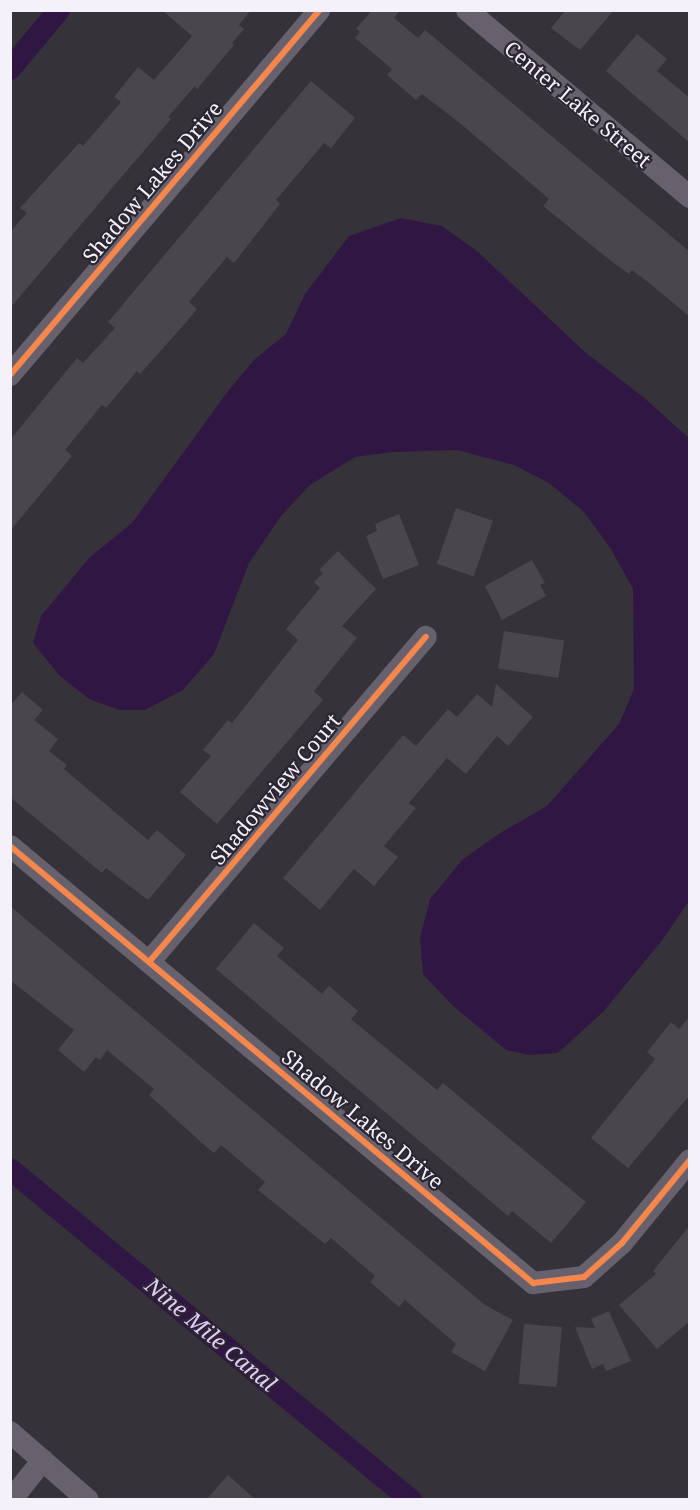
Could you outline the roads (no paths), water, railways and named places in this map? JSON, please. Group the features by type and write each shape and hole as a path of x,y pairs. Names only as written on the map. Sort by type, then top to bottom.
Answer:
{"street":[{"name":"Shadow Lakes Drive","path":"10,375 319,10"},
{"name":"Center Lake Street","path":"467,10 690,197"},
{"name":"Shadowview Court","path":"149,962 426,637"},
{"name":"Shadow Lakes Drive","path":"10,846 533,1282 584,1277 622,1244 690,1160"},
{"path":"10,1432 88,1500"},
{"path":"11,1500 43,1461"}],"waterway":[{"path":"10,69 59,10"},
{"name":"Nine Mile Canal","path":"10,1169 411,1500"}]}
